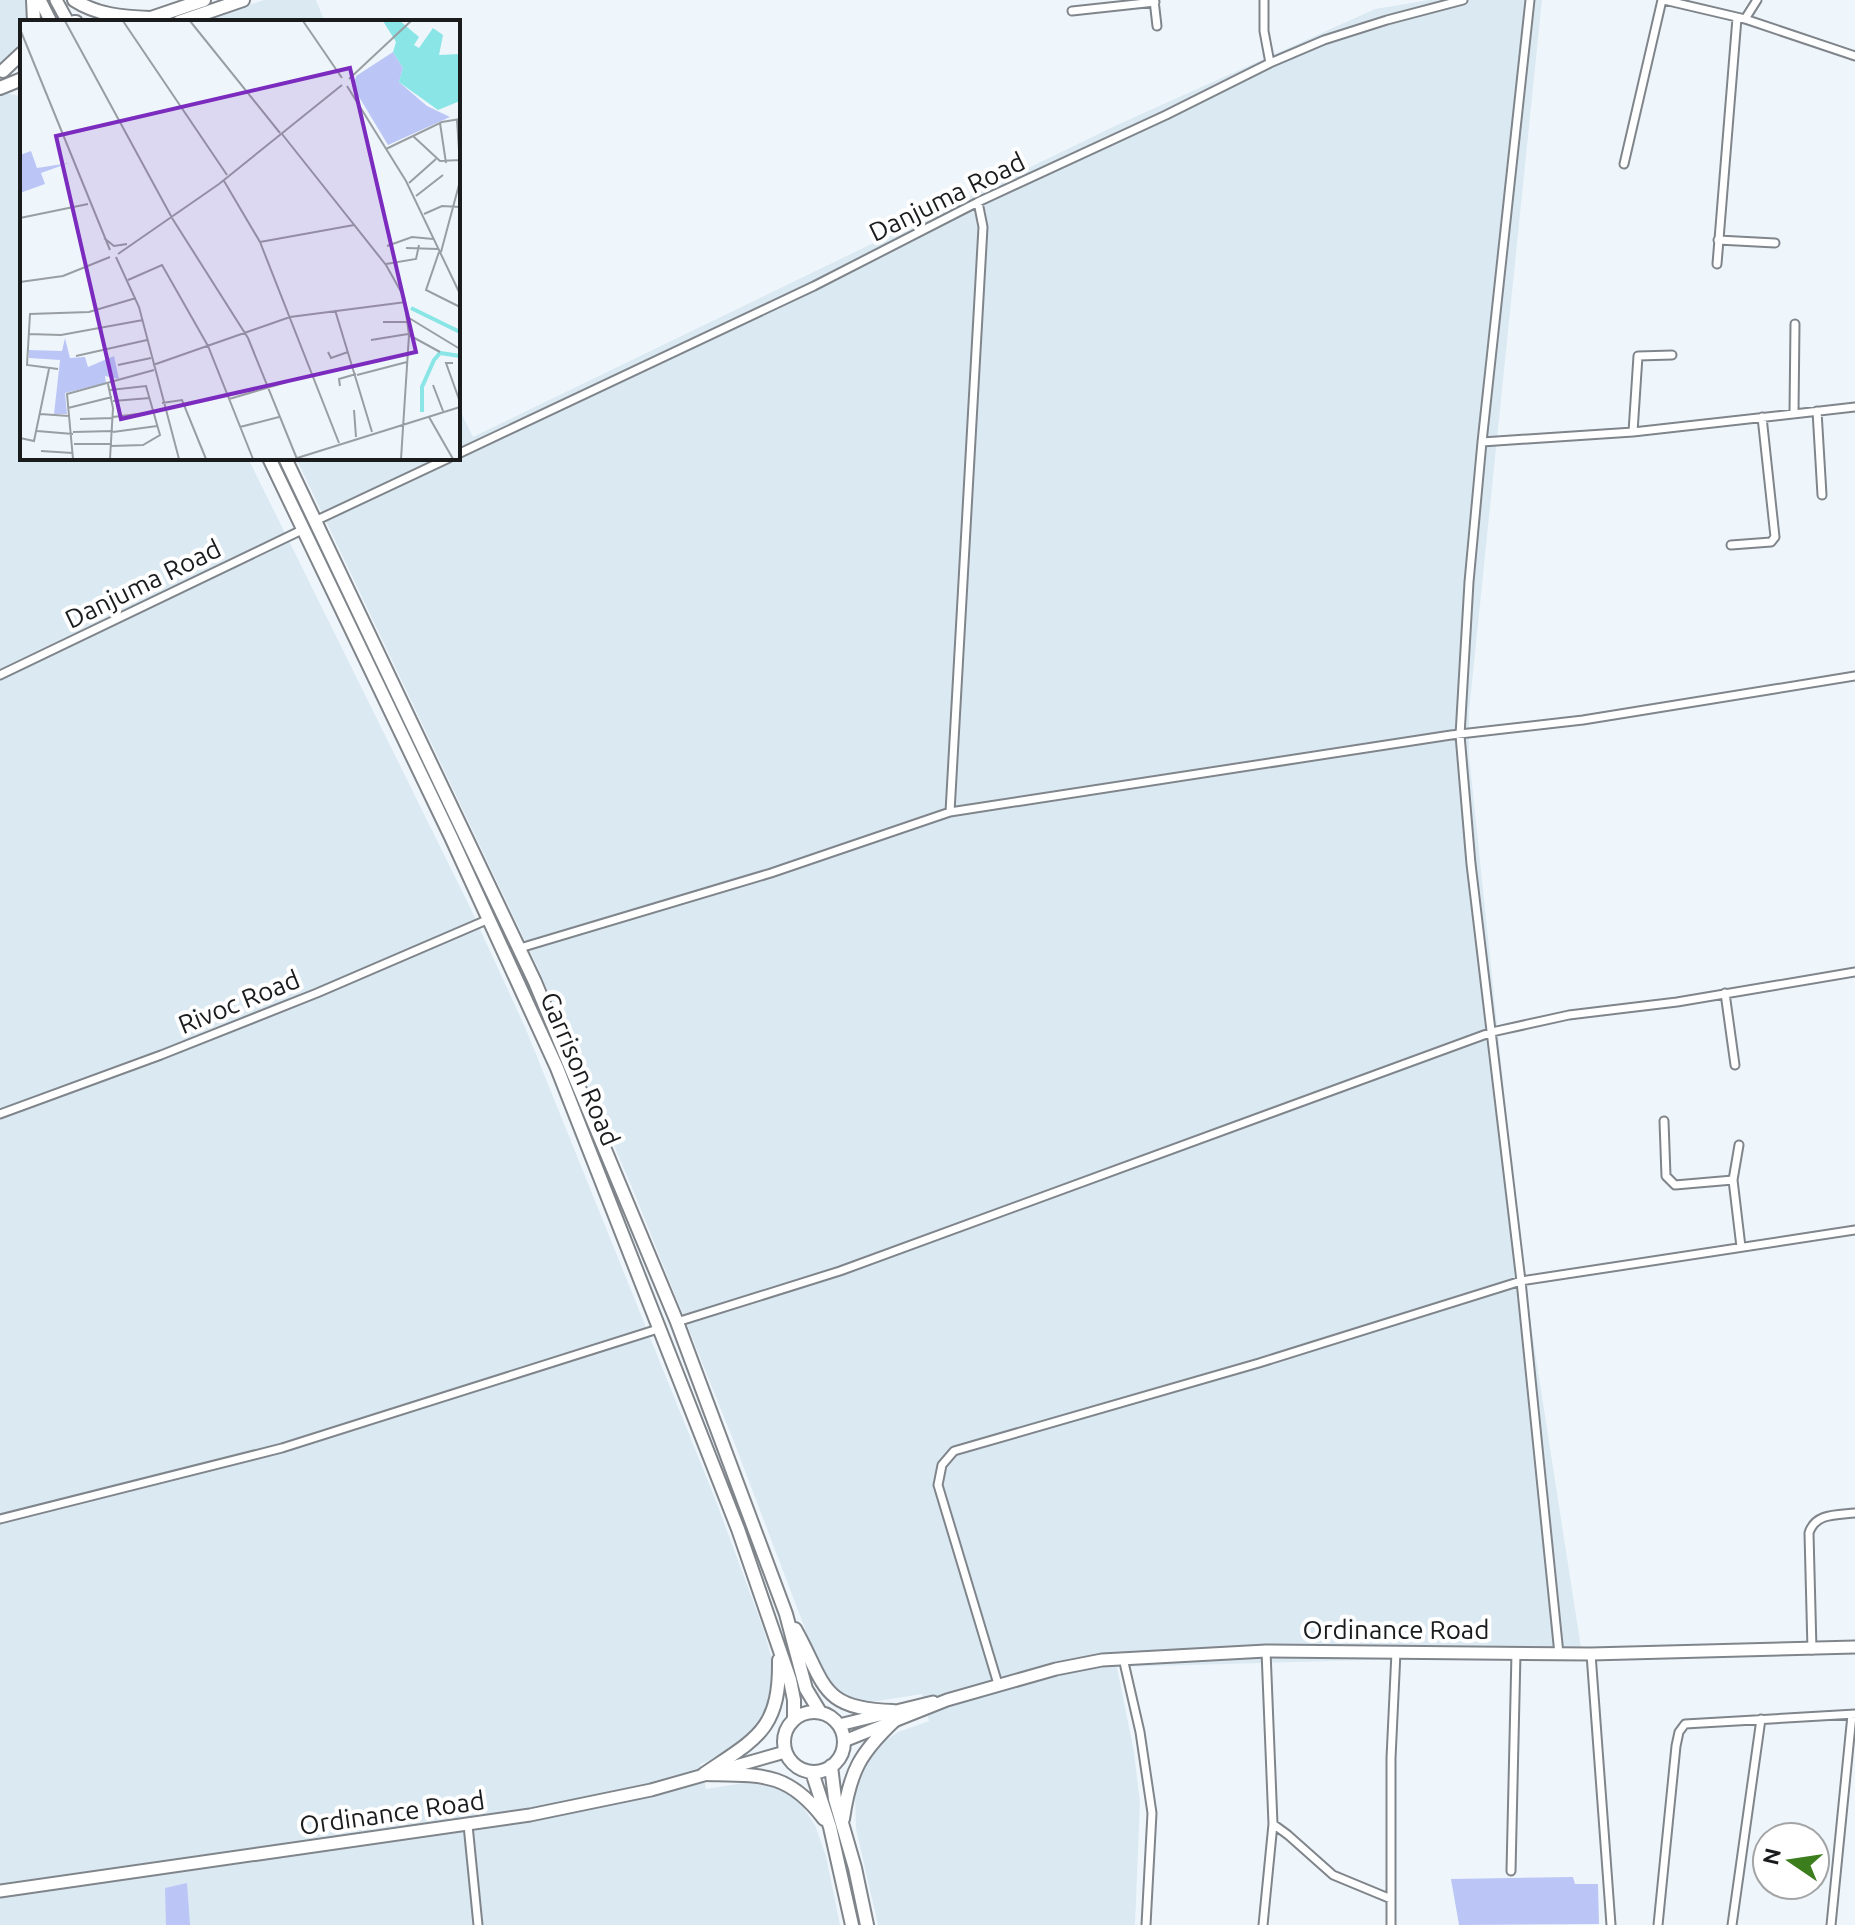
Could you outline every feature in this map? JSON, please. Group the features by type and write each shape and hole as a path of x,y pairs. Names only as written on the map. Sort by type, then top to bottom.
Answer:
{"main road":[{"path":"33,0 34,20"},
{"path":"74,0 110,14 144,20 204,0"},
{"path":"185,20 243,0"},
{"path":"1,71 20,55"},
{"path":"1,71 20,64"},
{"name":"Garrison Road","path":"270,460 309,525 520,948 677,1322 786,1614 806,1689 820,1712"},
{"name":"Garrison Road","path":"286,460 309,525 557,1068 661,1328 776,1637 794,1700 794,1718"},
{"path":"786,1614 828,1693 855,1707 894,1716 865,1750 853,1771 843,1822"},
{"path":"704,1774 754,1740 769,1723 779,1682 776,1637"},
{"path":"809,1711 820,1712 829,1715 839,1725 844,1741 842,1752 831,1766 812,1772 794,1765 785,1752 783,1739 794,1718 809,1711"},
{"path":"831,1766 835,1799 867,1925"},
{"path":"812,1772 830,1827 852,1925"},
{"path":"704,1774 774,1777 810,1800 830,1827"}],"street":[{"path":"40,0 50,20"},
{"path":"56,0 71,20"},
{"path":"1264,0 1264,31 1270,63"},
{"name":"Danjuma Road","path":"460,453 801,292 978,202 1270,63 1324,40 1394,17 1463,0"},
{"path":"1530,0 1482,442 1469,582 1460,735 1471,864 1521,1281 1559,1654"},
{"path":"1624,164 1663,0 1741,18 1855,56"},
{"path":"1717,264 1741,18 1757,0"},
{"path":"1072,11 1154,1 1157,26"},
{"path":"950,812 983,227 978,202"},
{"path":"1718,240 1775,243"},
{"path":"1794,412 1795,324"},
{"path":"1633,432 1638,356 1672,355"},
{"path":"1482,442 1633,432 1855,407"},
{"path":"1817,411 1822,495"},
{"path":"1731,545 1771,542 1775,537 1762,417"},
{"name":"Danjuma Road","path":"0,675 445,460"},
{"path":"520,948 771,873 950,812 1460,735 1583,720 1855,676"},
{"name":"Rivoc Road","path":"0,1114 317,993 489,919"},
{"path":"677,1322 840,1271 1492,1032 1569,1015 1677,1002 1855,972"},
{"path":"1725,993 1735,1065"},
{"path":"1664,1121 1666,1176 1671,1183 1733,1180"},
{"path":"1739,1145 1733,1180 1741,1247"},
{"path":"998,1684 938,1485 942,1465 954,1451 1259,1363 1521,1281 1855,1230"},
{"path":"0,1519 282,1448 661,1328"},
{"path":"1812,1650 1809,1533 1818,1518 1855,1513"},
{"name":"Ordinance Road","path":"839,1725 894,1716 998,1684 1078,1664 1123,1658 1266,1651 1591,1654 1855,1647"},
{"path":"1263,1925 1273,1824 1266,1651"},
{"path":"1391,1925 1391,1758 1396,1652"},
{"path":"1511,1871 1516,1653"},
{"path":"1591,1654 1611,1925"},
{"path":"1123,1658 1140,1732 1152,1813 1146,1925"},
{"path":"1658,1925 1679,1732 1685,1724 1853,1714 1831,1925"},
{"name":"Ordinance Road","path":"844,1741 894,1716"},
{"path":"1732,1925 1761,1719"},
{"name":"Ordinance Road","path":"0,1891 468,1825 624,1797 785,1752"},
{"path":"1273,1824 1333,1875 1391,1899"},
{"path":"468,1825 478,1925"}],"shaded area":[{"path":"0,0 26,0 29,20 20,20 20,47 0,63"},
{"path":"264,0 316,0 324,20 206,20"},
{"path":"1429,0 1542,0 1469,712 1469,755 1523,1274 1582,1654 1117,1667 1134,1752 1140,1802 1135,1925 878,1925 856,1829 855,1796 865,1765 886,1740 898,1732 929,1721 922,1694 865,1703 838,1692 828,1682 633,1190 539,970 297,460 460,460 460,410 473,437 1117,125 1375,9"},
{"path":"7,93 20,96 20,460 249,460 468,903 525,1027 716,1501 763,1628 772,1659 772,1698 754,1732 723,1755 700,1764 706,1789 756,1784 775,1787 799,1801 815,1825 826,1856 840,1925 0,1925 0,96"},
{"path":"1573,1877 1575,1884 1598,1884 1599,1924 1459,1925 1451,1879"},
{"path":"187,1883 190,1925 166,1925 165,1888"}]}
